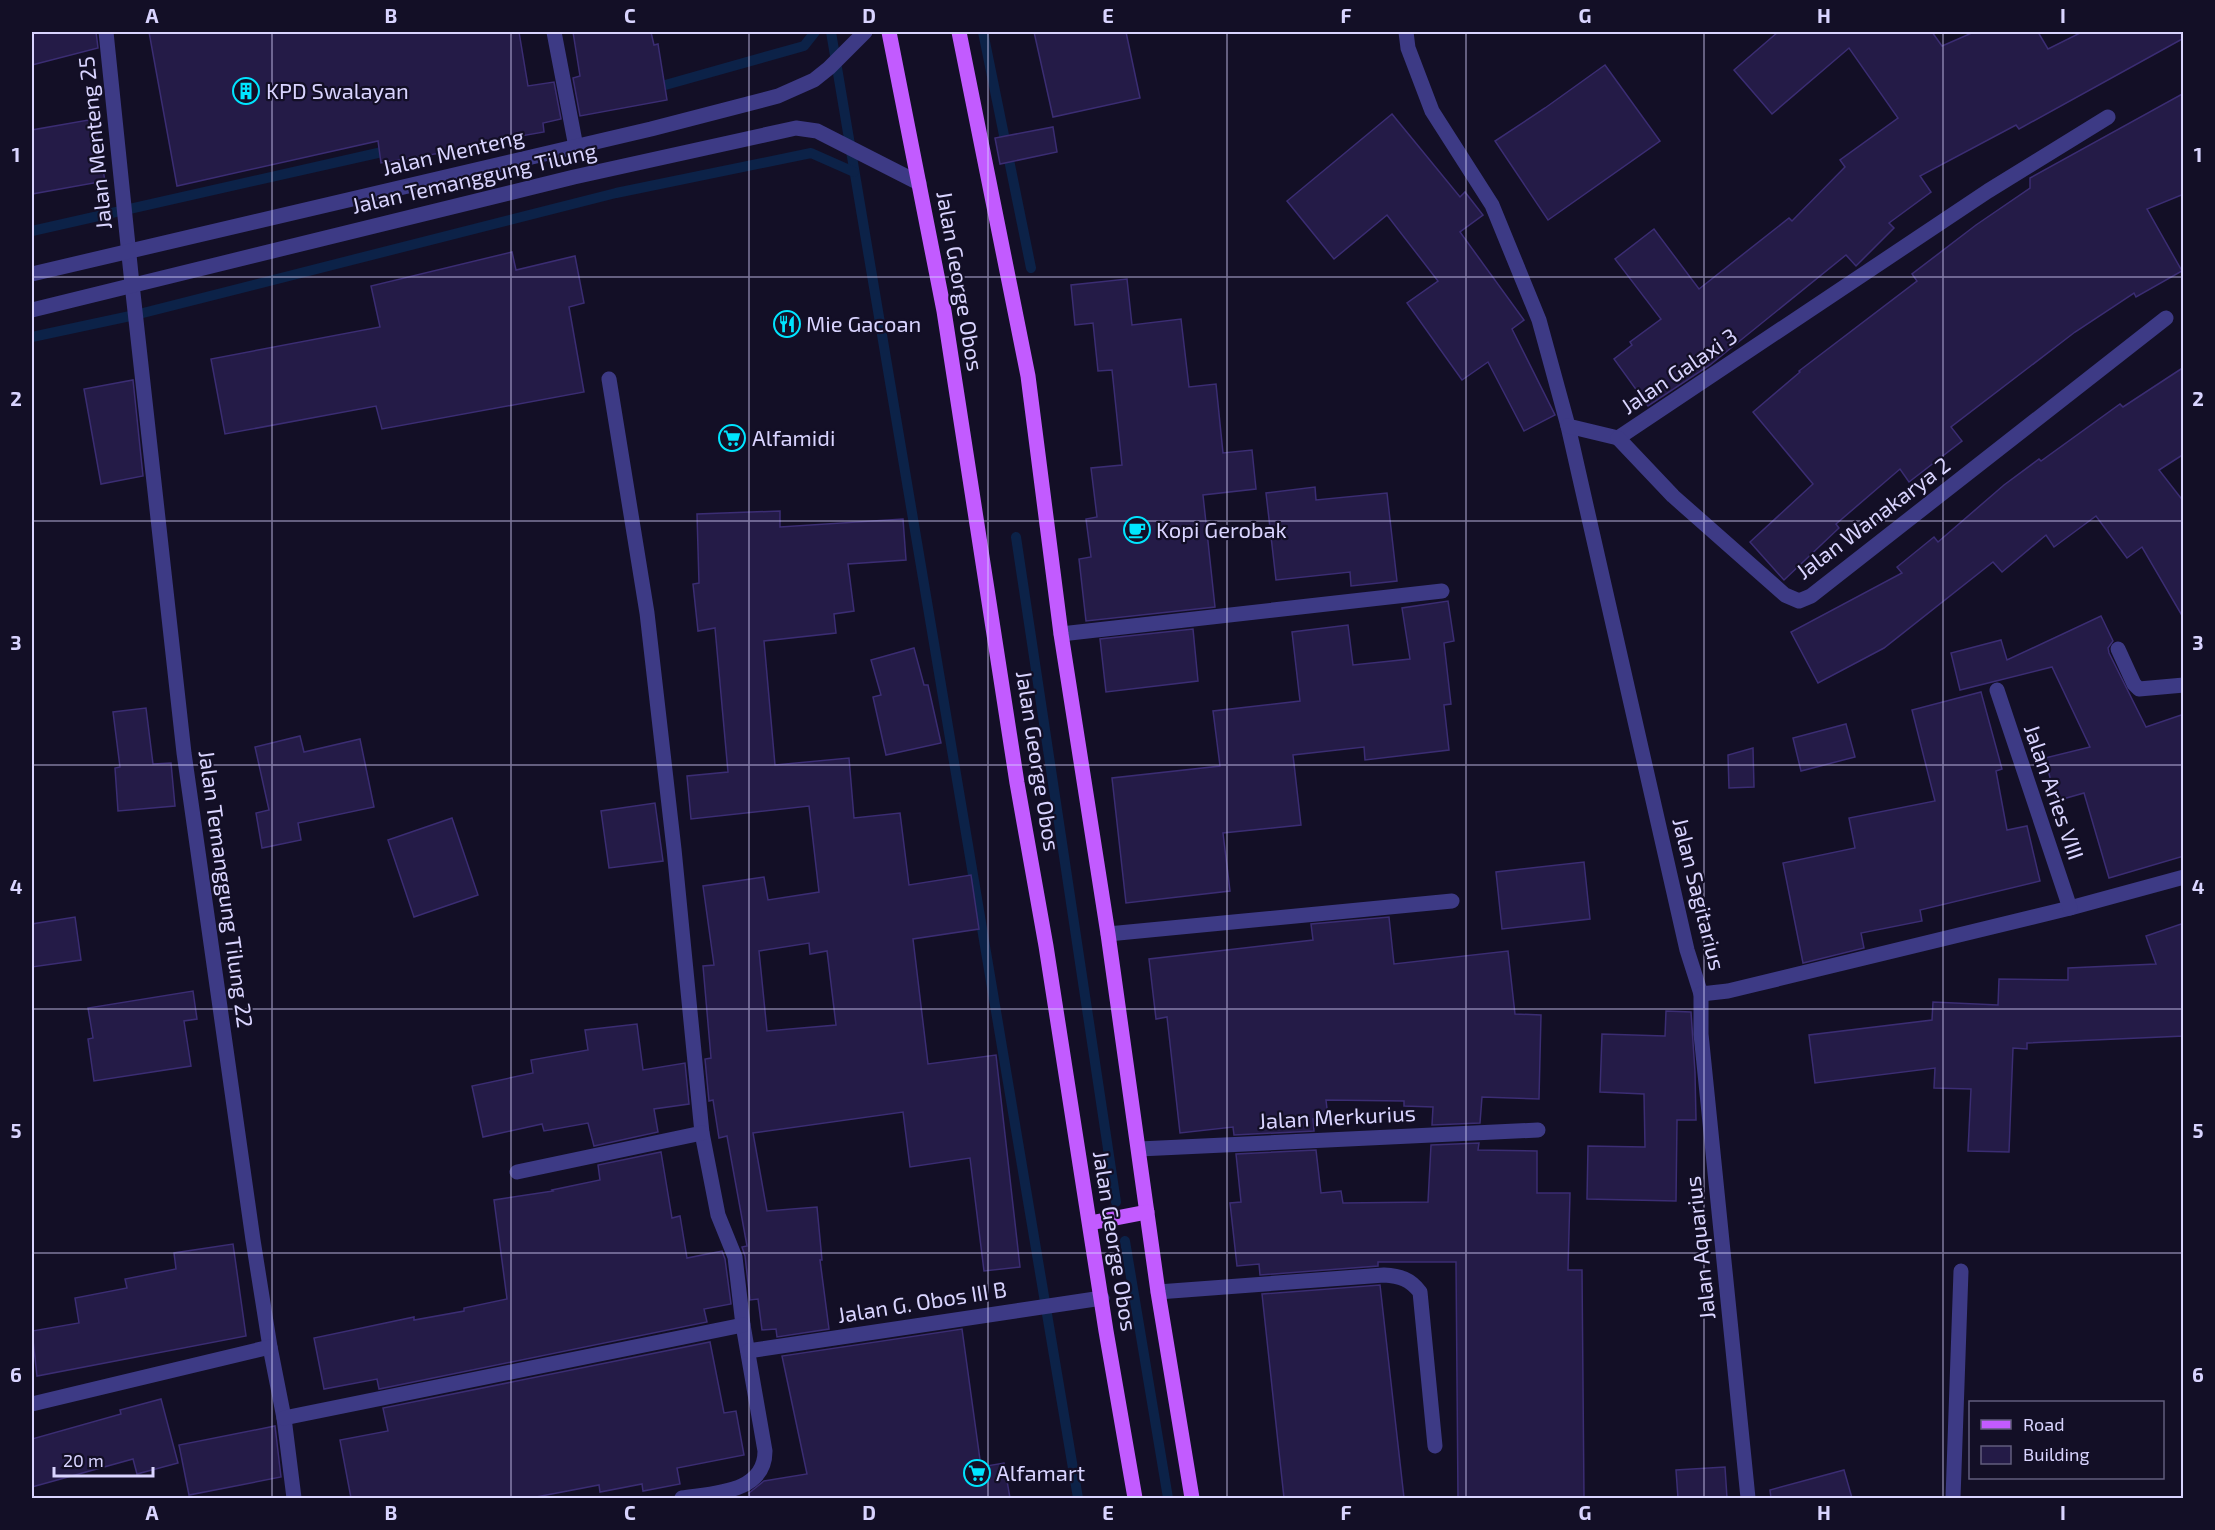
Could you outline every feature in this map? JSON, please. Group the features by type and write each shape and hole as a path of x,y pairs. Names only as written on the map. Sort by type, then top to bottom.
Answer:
{"main road":[{"name":"Jalan George Obos","path":"890,32 944,311 1017,783 1046,946 1135,1498"},
{"name":"Jalan George Obos","path":"959,32 1028,376 1061,634 1108,934 1158,1292 1192,1498"},
{"path":"1090,1223 1147,1212"}],"street":[{"name":"Jalan Menteng 25","path":"106,32 132,284"},
{"path":"554,32 576,147"},
{"name":"Jalan Menteng","path":"32,274 576,147 778,96 814,80 865,32"},
{"path":"1406,32 1408,48 1432,111 1492,205 1539,320 1568,426"},
{"name":"Jalan Galaxi 3","path":"1568,426 1618,438 1988,191 2108,117"},
{"name":"Jalan Temanggung Tilung","path":"32,310 574,177 796,128 817,130 919,183"},
{"name":"Jalan Temanggung Tilung 22","path":"132,284 184,753 253,1240 284,1418 294,1498"},
{"name":"Jalan Wanakarya 2","path":"1618,438 1681,503 1785,596 1799,601 1811,596 2166,318"},
{"path":"609,379 647,613 674,849 702,1133 718,1215 735,1257 743,1325 765,1451 765,1463 756,1477 735,1489 682,1498"},
{"name":"Jalan Sagitarius","path":"1568,426 1687,950 1701,994 1728,991 2070,908 2184,877"},
{"path":"1061,634 1442,591"},
{"path":"2118,649 2134,684 2139,689 2184,685"},
{"name":"Jalan Aries VIII","path":"1996,690 2070,908"},
{"path":"1108,934 1452,901"},
{"name":"Jalan Aquarius","path":"1701,994 1701,1034 1748,1498"},
{"name":"Jalan Merkurius","path":"1139,1149 1538,1130"},
{"path":"517,1172 702,1133"},
{"path":"1953,1498 1961,1271"},
{"path":"1158,1292 1384,1275 1397,1276 1411,1281 1420,1292 1435,1446"},
{"name":"Jalan G. Obos III B","path":"748,1351 1102,1298"},
{"path":"284,1418 743,1325"},
{"path":"32,1404 270,1347"}],"building":[{"path":"32,32 96,32 98,48 32,65"},
{"path":"149,32 519,32 528,86 554,82 561,119 543,123 544,132 470,145 471,148 381,163 378,141 177,186"},
{"path":"573,32 651,32 654,45 658,44 667,100 580,116 573,78 580,76"},
{"path":"1034,32 1126,32 1140,98 1053,117"},
{"path":"1778,32 1932,32 1942,46 1974,32 2038,32 2048,49 2082,32 2184,32 2184,38 2019,129 2016,125 1920,176 1931,192 1889,223 1894,228 1856,266 1846,255 1710,365 1648,406 1614,359 1632,345 1630,342 1661,319 1615,259 1654,229 1699,289 1789,218 1792,221 1845,167 1840,160 1898,118 1849,48 1772,114 1734,70"},
{"path":"1605,65 1660,141 1548,220 1495,141"},
{"path":"2184,93 2184,194 2147,209 2182,271 2136,297 2134,293 2075,332 1951,427 1962,441 1909,482 1900,469 1836,524 1839,528 1784,580 1750,542 1813,484 1753,412 1799,371 1917,281 1912,274 1976,225 2030,188 2030,178"},
{"path":"1392,114 1460,197 1465,192 1483,215 1460,232 1524,320 1512,329 1555,415 1524,431 1488,362 1462,380 1407,303 1438,281 1387,215 1334,259 1287,201"},
{"path":"94,119 105,181 32,194 32,130"},
{"path":"1053,127 1057,152 1000,164 995,138"},
{"path":"512,252 516,270 575,256 584,303 569,307 584,392 382,429 376,406 225,434 211,359 380,327 371,286"},
{"path":"1127,279 1132,325 1181,319 1189,387 1216,384 1223,453 1252,450 1256,489 1203,495 1215,607 1086,621 1079,559 1091,557 1086,519 1097,517 1091,468 1122,465 1112,370 1098,371 1093,323 1075,325 1071,285"},
{"path":"2184,367 2184,454 2159,470 2184,502 2184,619 2142,547 2127,558 2096,516 2054,547 2046,535 2002,572 1993,562 1884,648 1818,683 1791,632 1902,573 1897,567 1934,537 1938,542 2004,485 2039,459 2041,461 2120,404 2123,407"},
{"path":"133,380 143,476 101,484 84,389"},
{"path":"1315,487 1316,500 1387,493 1397,581 1351,586 1350,572 1276,580 1266,493"},
{"path":"780,511 780,527 903,519 906,560 848,564 854,611 834,614 836,633 764,641 775,765 849,758 854,818 900,813 909,885 971,875 979,929 913,939 928,1064 996,1055 1020,1267 984,1271 970,1158 910,1167 903,1112 753,1133 767,1211 817,1207 822,1260 820,1260 829,1329 777,1337 776,1329 762,1330 758,1299 750,1300 742,1247 747,1246 727,1136 719,1138 713,1100 709,1101 705,1059 711,1058 703,966 714,965 703,886 764,877 768,900 819,892 809,806 691,819 687,776 728,772 715,628 698,631 693,584 699,583 697,514","holes":["809,943 810,954 827,951 836,1025 767,1031 759,951"]},
{"path":"1448,601 1454,641 1444,643 1451,704 1444,705 1449,750 1365,760 1364,747 1293,755 1301,825 1223,833 1230,891 1126,903 1112,778 1220,766 1213,711 1300,701 1292,632 1348,625 1353,665 1410,659 1402,608"},
{"path":"2101,616 2113,641 2108,648 2109,653 2146,727 2184,714 2184,856 2109,878 2084,793 2056,801 2045,758 2090,747 2052,667 1960,690 1951,653 2001,640 2007,660"},
{"path":"1193,629 1198,681 1106,692 1100,639"},
{"path":"914,648 924,685 928,685 941,743 886,755 873,697 881,695 871,660"},
{"path":"1981,692 2002,769 1996,771 2007,830 2027,826 2040,881 1920,910 1922,921 1861,933 1864,948 1803,963 1783,863 1855,848 1849,818 1935,801 1912,710"},
{"path":"146,708 153,764 171,763 175,806 118,811 115,768 120,767 113,712"},
{"path":"1846,724 1855,757 1801,771 1793,738"},
{"path":"300,736 304,752 360,739 374,807 298,823 301,840 262,848 256,813 269,810 255,747"},
{"path":"1753,748 1754,787 1729,788 1728,755"},
{"path":"655,803 663,861 609,868 601,811"},
{"path":"452,818 478,895 414,917 388,840"},
{"path":"1584,862 1590,919 1502,929 1496,872"},
{"path":"75,917 81,960 32,967 32,924"},
{"path":"1389,917 1394,964 1508,951 1515,1014 1541,1015 1539,1099 1482,1097 1480,1123 1432,1125 1433,1107 1404,1106 1404,1101 1326,1100 1328,1117 1313,1119 1314,1131 1234,1135 1233,1127 1180,1133 1167,1017 1156,1019 1149,959 1313,940 1311,924"},
{"path":"2184,923 2184,1036 2027,1043 2027,1049 2013,1048 2009,1152 1968,1151 1971,1089 1934,1088 1935,1068 1815,1083 1809,1035 1932,1020 1933,1002 1998,1005 1999,979 2068,980 2068,968 2156,964 2146,936"},
{"path":"193,991 197,1019 184,1021 191,1066 94,1081 88,1039 93,1038 88,1008"},
{"path":"1666,1011 1691,1012 1695,1072 1696,1120 1677,1120 1676,1201 1587,1199 1588,1146 1645,1147 1644,1094 1600,1092 1602,1034 1665,1036"},
{"path":"637,1024 643,1070 685,1063 689,1104 654,1109 658,1132 594,1146 588,1123 544,1131 542,1124 483,1137 472,1086 533,1073 531,1060 588,1050 585,1030"},
{"path":"1479,1143 1478,1150 1537,1151 1537,1193 1570,1193 1568,1270 1582,1270 1584,1498 1458,1498 1456,1262 1378,1262 1378,1266 1260,1275 1259,1264 1237,1266 1230,1203 1241,1202 1236,1154 1316,1150 1321,1193 1341,1191 1343,1203 1428,1202 1431,1145"},
{"path":"661,1152 672,1218 680,1216 687,1258 722,1251 725,1259 731,1304 704,1309 707,1322 379,1389 377,1379 324,1389 314,1338 414,1317 414,1320 464,1311 464,1308 507,1299 494,1200 553,1191 600,1180 598,1165"},
{"path":"233,1244 246,1336 37,1376 32,1331 79,1323 75,1298 127,1288 125,1279 176,1269 174,1253"},
{"path":"1380,1285 1404,1498 1284,1498 1262,1294"},
{"path":"962,1329 981,1467 1004,1463 1010,1498 750,1498 749,1493 764,1481 807,1474 782,1356"},
{"path":"710,1342 724,1413 736,1411 744,1455 677,1468 680,1484 643,1491 642,1484 600,1492 599,1485 531,1498 351,1498 340,1440 388,1431 383,1408"},
{"path":"161,1399 178,1463 137,1474 133,1459 32,1487 32,1439 121,1414 120,1410"},
{"path":"275,1426 281,1477 189,1495 179,1445"},
{"path":"1725,1467 1727,1498 1678,1498 1676,1470"},
{"path":"1844,1470 1852,1498 1771,1498 1770,1490"}],"waterway":[{"path":"651,89 804,46 815,32"},
{"path":"831,32 1078,1498"},
{"path":"983,32 1031,268"},
{"path":"32,231 391,150"},
{"path":"32,337 135,315 616,193 811,153 854,172"},
{"path":"1016,537 1116,1202"},
{"path":"1125,1241 1168,1498"}],"place":[{"name":"KPD Swalayan","path":"246,91"},
{"name":"Mie Gacoan","path":"787,324"},
{"name":"Alfamidi","path":"732,438"},
{"name":"Kopi Gerobak","path":"1137,530"},
{"name":"Alfamart","path":"977,1473"}]}
